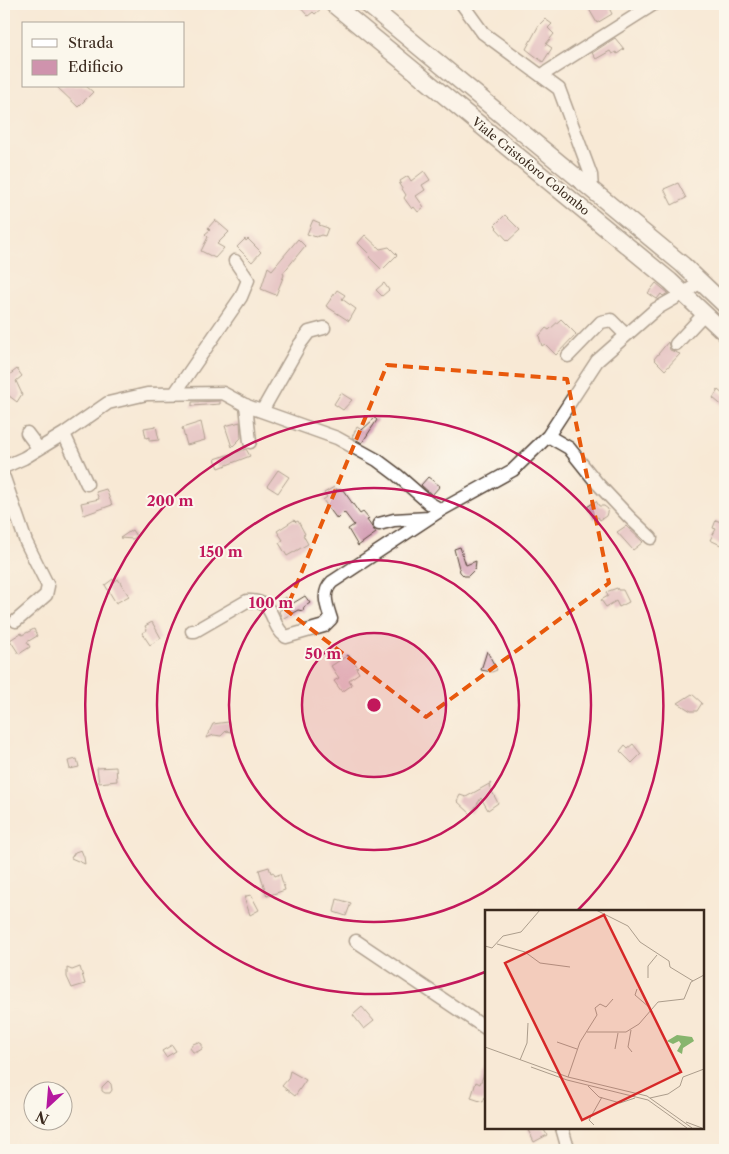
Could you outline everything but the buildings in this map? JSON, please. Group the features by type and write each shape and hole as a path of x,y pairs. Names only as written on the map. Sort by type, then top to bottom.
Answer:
{"main road":[{"name":"Viale Cristoforo Colombo","path":"333,4 684,293 725,333"},
{"name":"Viale Cristoforo Colombo","path":"366,4 702,281 725,305"}],"street":[{"path":"462,4 483,33 559,89 590,175 592,190"},
{"path":"542,75 654,4"},
{"path":"175,393 241,297 248,280 235,261"},
{"path":"192,631 247,601 256,600 264,603 279,630 286,637 324,626 331,619 326,600 327,586 441,510 513,470 548,436 597,361 656,309 702,281"},
{"path":"676,344 705,314"},
{"path":"568,356 601,322 611,320 626,335"},
{"path":"262,411 300,344 309,332 324,328"},
{"path":"4,467 64,434 108,403 147,394 223,393 246,405 337,438 397,475 429,503 441,510"},
{"path":"246,405 250,442"},
{"path":"27,433 39,449"},
{"path":"64,434 87,484"},
{"path":"548,436 569,448 597,483 629,518 651,538"},
{"path":"4,478 26,542 48,586 46,595 16,621"},
{"path":"379,524 394,520 429,518"},
{"path":"356,941 485,1029"},
{"path":"562,1129 570,1150"}],"highlighted area":[{"path":"387,365 567,379 609,583 426,717 286,610"}]}
